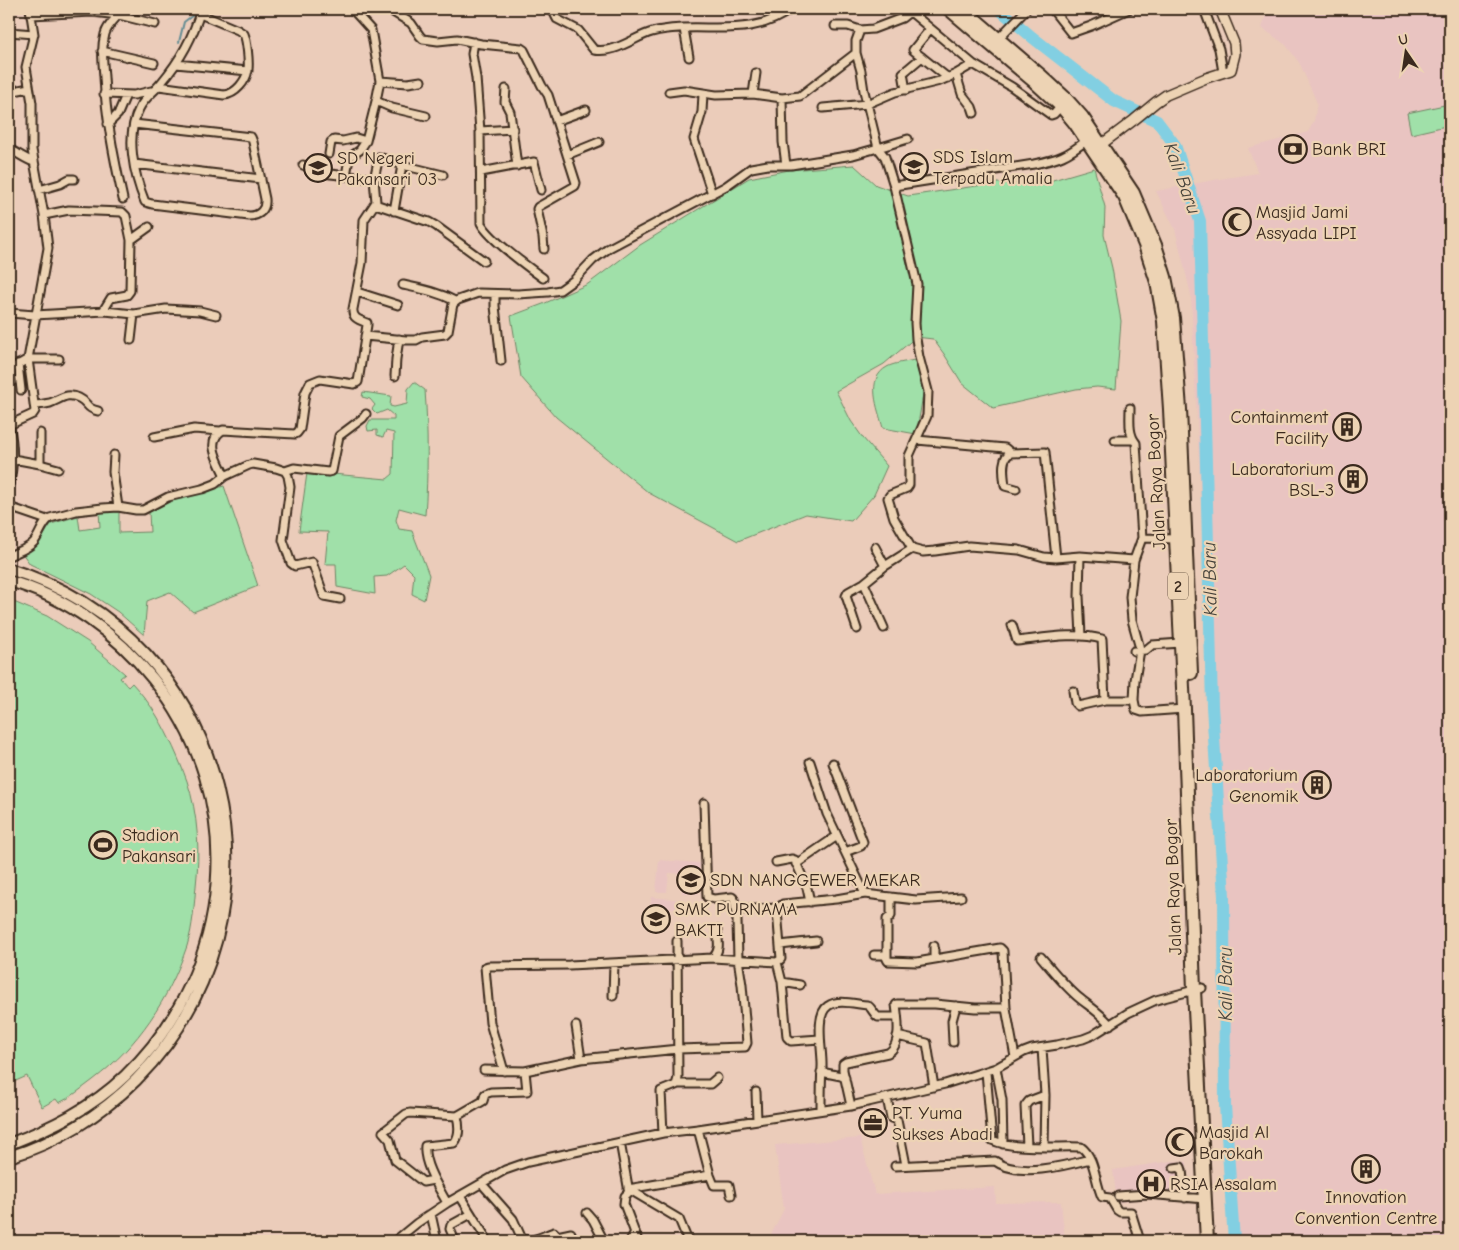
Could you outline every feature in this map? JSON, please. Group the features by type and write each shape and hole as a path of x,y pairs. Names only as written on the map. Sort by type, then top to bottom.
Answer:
{"highway":[{"name":"Jalan Raya Bogor","path":"949,9 999,39 1088,140 1125,197 1145,245 1157,282 1165,330 1179,531 1207,1241"},
{"name":"Jalan Raya Bogor","path":"963,9 1066,99 1102,144 1133,193 1155,244 1171,303 1180,409 1180,643 1198,989 1215,1241"}],"main road":[{"path":"9,569 50,584 101,614 146,654 165,678 183,704 198,731 210,760 224,821 227,852 226,883 216,946 195,998 165,1047 126,1090 104,1108 59,1136 9,1157"},
{"path":"9,1144 69,1118 106,1092 125,1077 166,1029 196,973 214,911 218,878 218,844 214,812 206,779 195,748 180,718 162,690 121,643 81,613 59,601 13,582 22,573"}],"street":[{"path":"346,176 349,158 360,150 366,141 380,81 371,30 352,9"},
{"path":"388,9 411,23 423,39 438,41 457,39 524,50 548,95 575,185 545,202 537,209 544,237 544,249"},
{"path":"552,9 556,18 578,30 594,50 598,51 622,45 654,32 754,26 781,17 792,9"},
{"path":"999,39 1027,9"},
{"path":"1052,9 1071,33 1129,9"},
{"path":"1204,9 1219,49 1222,72"},
{"path":"1102,144 1166,95 1231,70 1235,47 1220,9"},
{"path":"835,26 848,26 860,30 872,28 902,18 910,10 973,64 1012,86 1051,115 1060,106"},
{"path":"9,486 13,448 9,425 33,414 35,411 28,359 48,248 34,162 32,103 26,67 34,34 30,12 121,12 155,24"},
{"path":"121,12 108,28 102,51 104,94 108,124 123,199"},
{"path":"104,94 144,94 157,88 229,95 240,86 248,70 244,34 200,12 176,64 157,88 145,99 140,107 131,132 131,140 134,164 146,203 249,216 259,214 265,206 251,137 134,124"},
{"path":"684,29 689,57"},
{"path":"930,29 914,48 948,78"},
{"path":"860,30 856,41 856,53 864,91 878,148 885,157 894,186 917,284 916,339 928,391 927,416 909,456 908,488 890,495 888,498 894,518 912,549 923,552 969,546 1019,550 1056,558 1080,556 1134,560"},
{"path":"9,32 34,34"},
{"path":"474,42 472,54 476,78 480,132 480,215 483,227 520,261 543,278"},
{"path":"102,51 154,63"},
{"path":"669,92 684,90 703,94 753,94 782,98 800,96 856,53"},
{"path":"906,90 904,73 922,57"},
{"path":"176,64 248,70"},
{"path":"823,108 867,104 896,92 940,82 973,64"},
{"path":"753,94 756,72"},
{"path":"956,74 962,94 972,107 974,113"},
{"path":"380,81 408,83 421,81"},
{"path":"9,92 29,88"},
{"path":"506,89 505,102 510,112 517,166"},
{"path":"703,94 702,112 694,140 712,194"},
{"path":"108,124 118,114 126,95"},
{"path":"782,98 783,142 786,165"},
{"path":"376,101 392,108 426,116"},
{"path":"556,121 586,110"},
{"path":"480,132 513,129"},
{"path":"329,154 331,142 334,140 343,141 356,138 366,141"},
{"path":"365,336 416,340 422,337 446,333 455,301 478,293 495,294 560,290 574,280 593,260 609,248 712,194 751,168 853,155 908,139"},
{"path":"894,186 1055,160 1069,154 1088,140"},
{"path":"567,155 599,142"},
{"path":"9,149 21,155 24,159 34,162"},
{"path":"154,437 191,430 297,433 300,429 305,393 310,383 320,379 354,384 358,382 367,324 353,314 362,263 364,220 375,204 374,179 379,157 443,175"},
{"path":"481,172 534,162 541,190"},
{"path":"134,164 261,179"},
{"path":"303,165 322,173 374,179"},
{"path":"394,211 402,165"},
{"path":"39,190 74,179"},
{"path":"375,204 429,222 484,261"},
{"path":"44,215 69,210 122,212 126,216 131,240 130,291 126,295 113,297 103,311"},
{"path":"131,240 149,227"},
{"path":"403,285 428,290 455,301"},
{"path":"357,292 398,305"},
{"path":"495,294 502,361"},
{"path":"9,313 35,315 103,311 134,314 172,309 200,311 216,315"},
{"path":"131,340 134,314"},
{"path":"395,376 399,339"},
{"path":"9,370 28,359 59,359"},
{"path":"18,364 21,390"},
{"path":"34,405 72,396 83,400 88,407 98,411"},
{"path":"1130,408 1130,427 1136,444 1142,538 1134,560 1130,596 1130,608 1137,651 1134,700 1136,710 1142,712 1184,709"},
{"path":"284,471 294,468 332,471 339,436 366,414"},
{"path":"220,432 214,439 213,447 224,477"},
{"path":"40,433 40,464"},
{"path":"917,440 1005,448 1011,453"},
{"path":"1115,440 1133,440"},
{"path":"1016,489 1005,486 1004,459 1007,455 1011,453 1045,452 1056,558"},
{"path":"114,455 113,472 118,507"},
{"path":"13,459 58,469"},
{"path":"9,507 47,520 76,511 118,507 142,510 168,497 215,484 224,477 253,464 276,468 284,471 288,476 290,486 283,543 291,563 295,566 312,562 324,596 340,599"},
{"path":"9,556 34,542 47,520"},
{"path":"1142,538 1179,531"},
{"path":"875,546 885,566"},
{"path":"857,629 846,596 848,592 912,549"},
{"path":"1080,556 1081,636"},
{"path":"864,582 884,628"},
{"path":"1012,625 1017,641 1081,636 1101,638 1105,700"},
{"path":"1137,651 1146,650 1152,645 1180,643"},
{"path":"1073,691 1075,703 1078,706 1105,700 1134,700"},
{"path":"810,762 827,814 865,894"},
{"path":"833,763 863,842 861,846 845,852"},
{"path":"484,1070 525,1071 581,1058 746,1045 742,985 738,959 736,910 733,898 707,897 704,803"},
{"path":"796,864 837,836"},
{"path":"776,862 795,860 810,902"},
{"path":"736,910 778,908 783,904 865,894 916,900 961,897"},
{"path":"887,960 887,919 891,916 891,897"},
{"path":"778,908 781,959 778,962 782,982 787,1037 795,1041 820,1039"},
{"path":"713,958 718,948 717,930"},
{"path":"676,941 677,1084"},
{"path":"780,944 816,941"},
{"path":"934,946 934,959"},
{"path":"887,960 917,962 1001,949 1003,951 1006,1008 1015,1058"},
{"path":"874,955 884,955 887,960"},
{"path":"1041,957 1063,983 1080,999 1100,1013 1110,1025"},
{"path":"504,1071 490,1023 485,967 492,965 569,965 713,958 778,962"},
{"path":"613,996 614,963"},
{"path":"782,982 800,985"},
{"path":"395,1241 431,1214 460,1196 505,1170 528,1162 662,1133 851,1106 934,1086 986,1072 1024,1052 1083,1039 1093,1035 1128,1013 1156,1000 1198,989"},
{"path":"821,1110 822,1064 820,1039 822,1014 827,1006 848,1003 867,1005 878,1017 897,1017"},
{"path":"851,1106 843,1070 844,1063 890,1052 898,1036 897,1004 1006,1008"},
{"path":"953,1042 952,1021 956,1006"},
{"path":"576,1026 581,1058"},
{"path":"898,1036 927,1044 934,1086"},
{"path":"1042,1048 1044,1146"},
{"path":"996,1068 1002,1100 1003,1144"},
{"path":"434,1180 422,1182 395,1160 390,1140 383,1132 406,1114 457,1116 483,1101 485,1094 491,1092 527,1091 525,1071"},
{"path":"821,1072 845,1078"},
{"path":"986,1072 992,1138 994,1142 1027,1146 1081,1147 1084,1149 1090,1159 1102,1197 1110,1198 1120,1212 1131,1212 1140,1241"},
{"path":"662,1133 661,1091 677,1084 710,1084 717,1078"},
{"path":"756,1092 756,1120"},
{"path":"1027,1146 1025,1106 1028,1100 1044,1095"},
{"path":"887,1098 892,1118 897,1120 906,1165"},
{"path":"447,1204 434,1180 426,1159 425,1146 454,1143 457,1139 459,1123 457,1116"},
{"path":"698,1129 710,1175 715,1185 729,1185 731,1196"},
{"path":"620,1142 628,1190 624,1196 624,1204 638,1241"},
{"path":"895,1166 995,1161 1014,1168 1036,1169 1072,1164 1090,1159"},
{"path":"1174,1168 1181,1167 1185,1198"},
{"path":"628,1190 710,1175"},
{"path":"482,1184 513,1219 522,1239 527,1241 553,1232 557,1236 570,1233"},
{"path":"628,1190 679,1219 688,1241"},
{"path":"1118,1196 1137,1194 1205,1199"},
{"path":"460,1196 488,1241"},
{"path":"587,1213 604,1241"},
{"path":"431,1214 437,1241"},
{"path":"456,1241 450,1230 451,1225 471,1214"},
{"path":"630,1241 635,1232"}],"shaded area":[{"path":"1268,9 1450,9 1450,1241 1236,1241 1191,295 1175,229 1156,191 1258,173 1248,148 1308,132 1314,121 1317,103 1300,64 1286,45 1262,28"},
{"name":"SDN NANGGEWER MEKAR","path":"659,860 700,863 698,894 682,893 683,874 669,873 667,892 656,892"},
{"name":"SMK PURNAMA BAKTI","path":"651,897 683,900 682,909 662,907 661,930 649,929"},
{"path":"860,1138 875,1194 995,1187 996,1203 1061,1202 1065,1241 768,1241 784,1209 775,1145"},
{"name":"RSIA Assalam","path":"1171,1161 1187,1162 1188,1200 1147,1198 1117,1203 1113,1170"}],"green space":[{"path":"1449,104 1450,125 1411,134 1407,113"},
{"path":"854,165 876,185 908,196 997,183 1039,184 1094,168 1105,207 1104,235 1121,321 1116,389 1097,387 1076,389 993,408 962,383 933,339 916,337 884,364 836,391 851,421 887,466 874,495 851,521 806,514 738,541 649,493 556,417 521,377 511,316 588,284 640,245 749,178 789,170"},
{"path":"914,360 925,381 916,434 883,428 876,404 876,379 880,372 887,367"},
{"path":"414,382 425,390 427,484 425,515 399,508 396,520 399,529 412,531 429,575 424,600 412,594 414,574 404,564 387,576 374,577 375,594 337,587 336,564 325,564 328,532 299,531 307,473 387,479 393,474 394,433 386,431 383,437 377,435 377,430 368,431 367,426 370,420 394,420 394,416 387,410 377,414 372,409 375,405 370,399 362,397 363,392 391,396 390,406 394,407 407,404 408,389"},
{"path":"224,486 258,586 193,612 170,592 147,601 144,635 118,612 91,594 30,564 22,553 37,546 51,524 78,516 80,530 100,527 99,511 119,512 119,533 150,532 149,512 172,500"},
{"name":"Stadion Pakansari","path":"9,600 47,616 88,642 125,674 120,678 128,687 132,683 142,695 161,724 181,764 194,806 198,846 191,931 180,966 161,1003 138,1037 109,1067 68,1098 59,1103 56,1099 42,1107 27,1076 9,1084"}],"waterway":[{"path":"179,42 184,22 193,15 195,9"},
{"name":"Kali Baru","path":"999,9 1114,101 1157,121 1175,145 1200,221 1212,706 1224,896 1225,1105 1234,1241"}],"place":[{"name":"Bank BRI","path":"1293,149"},
{"name":"SDS Islam Terpadu Amalia","path":"914,167"},
{"name":"SD Negeri Pakansari 03","path":"318,168"},
{"name":"Masjid Jami Assyada LIPI","path":"1237,222"},
{"name":"Containment Facility","path":"1347,427"},
{"name":"Laboratorium BSL-3","path":"1353,479"},
{"name":"Laboratorium Genomik","path":"1317,785"},
{"name":"Stadion Pakansari","path":"103,845"},
{"name":"SDN NANGGEWER MEKAR","path":"691,880"},
{"name":"SMK PURNAMA BAKTI","path":"656,919"},
{"name":"PT. Yuma Sukses Abadi","path":"873,1123"},
{"name":"Masjid Al Barokah","path":"1180,1142"},
{"name":"Innovation Convention Centre","path":"1366,1169"},
{"name":"RSIA Assalam","path":"1151,1184"}]}
